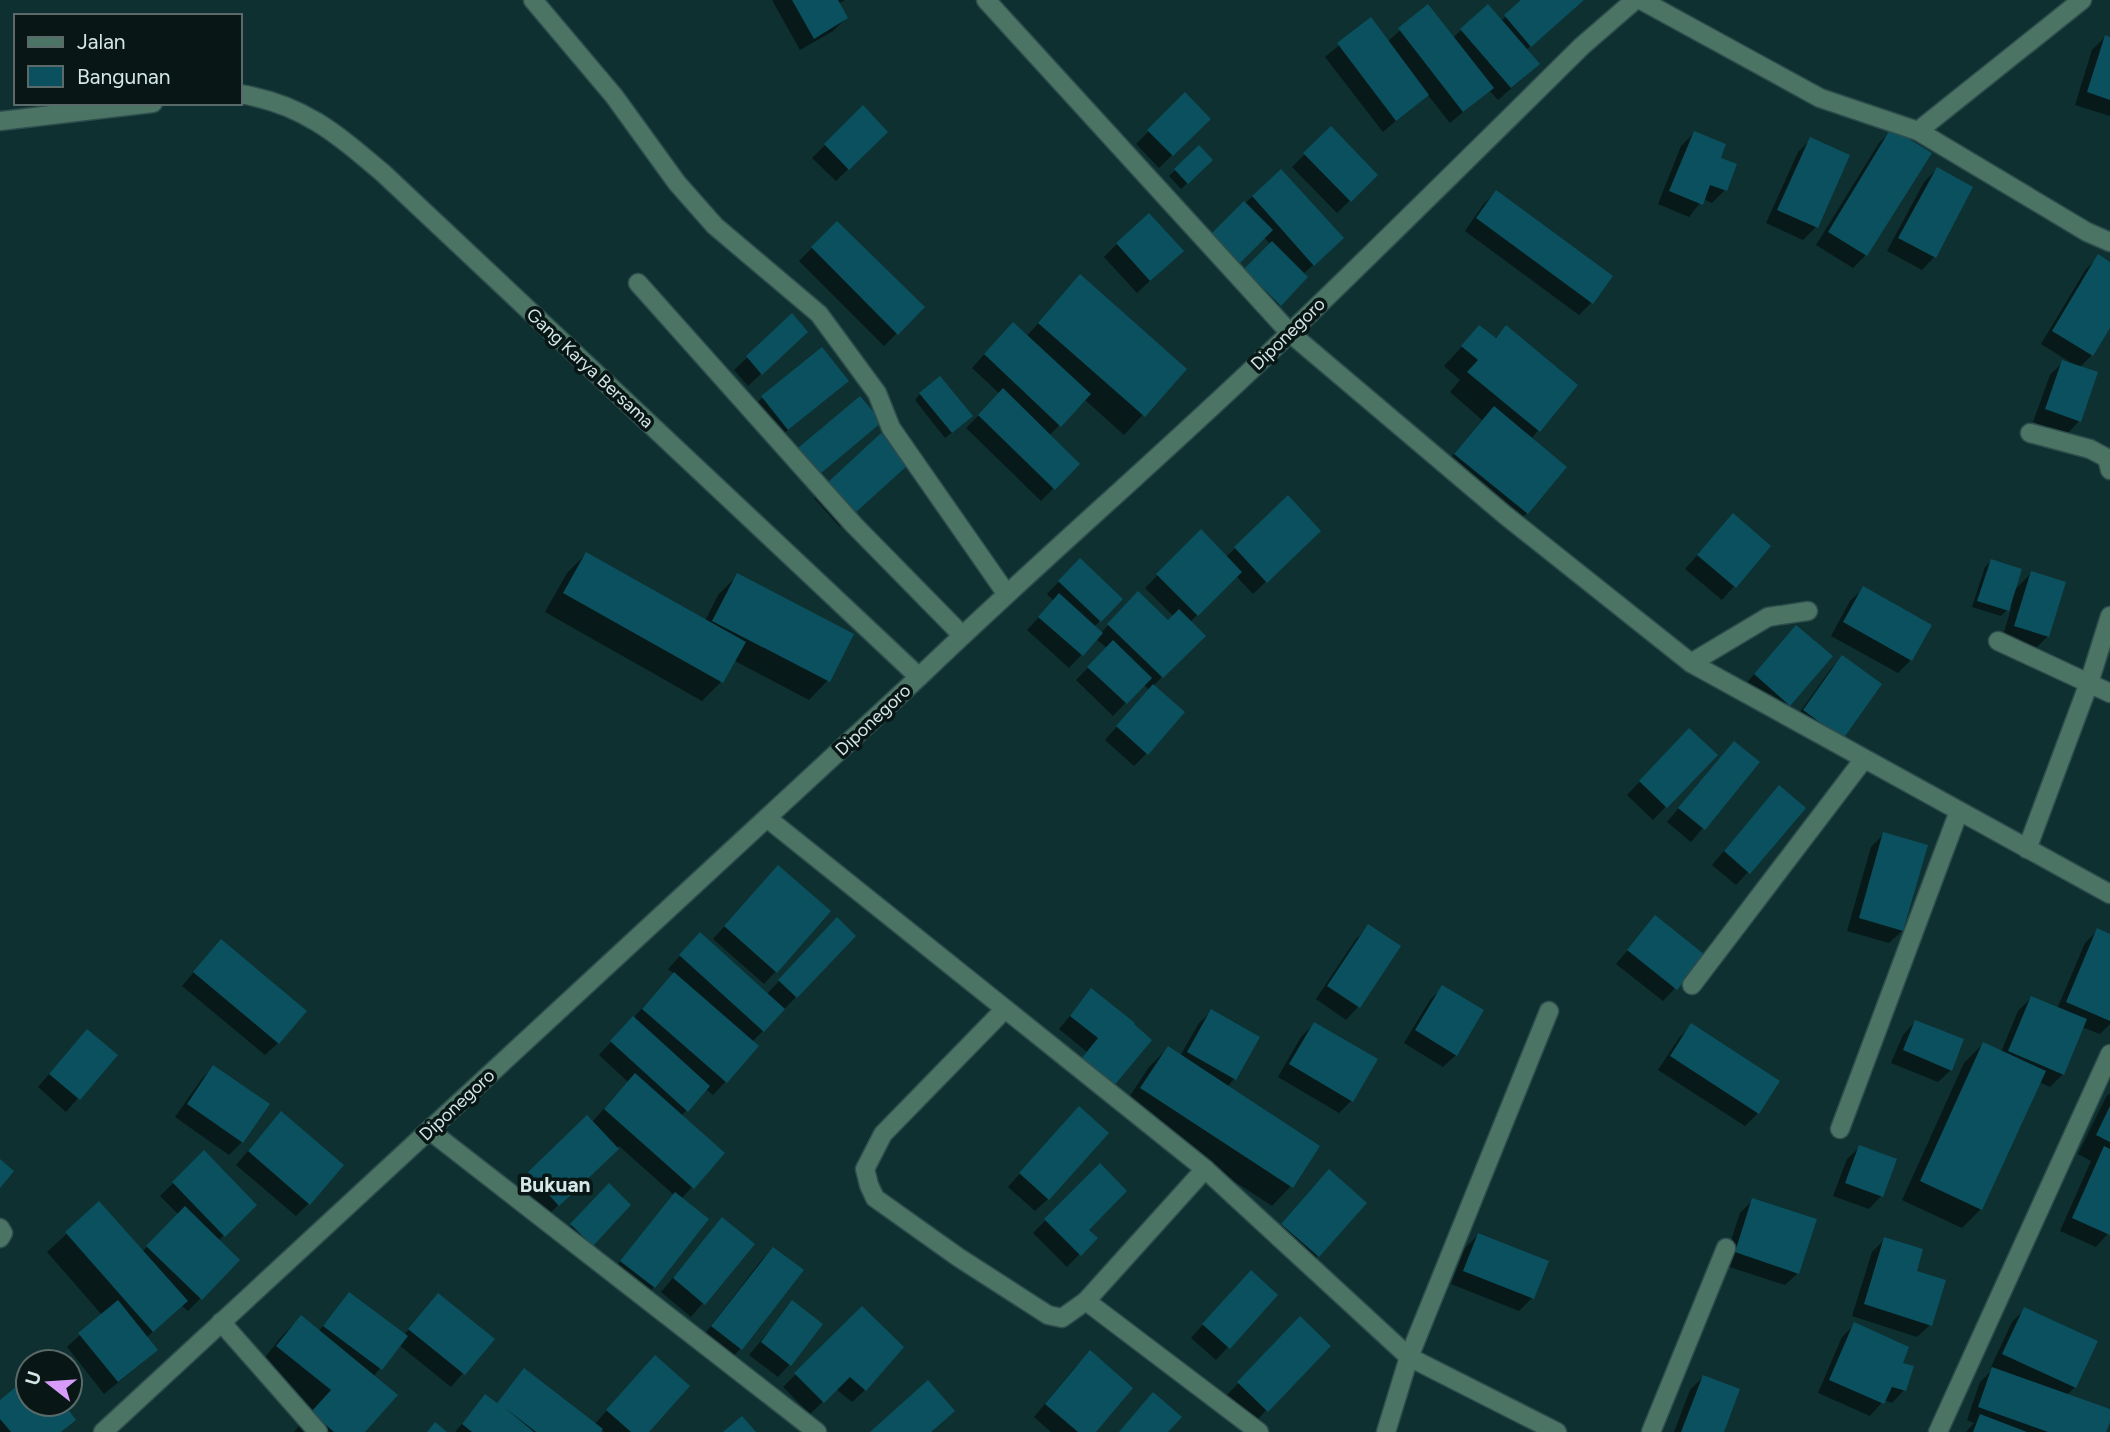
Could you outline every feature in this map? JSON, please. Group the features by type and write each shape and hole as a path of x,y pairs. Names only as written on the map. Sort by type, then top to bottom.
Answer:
{"street":[{"path":"533,0 614,96 677,183 715,226 819,314 877,393 891,428 1006,593"},
{"path":"986,0 1290,333 1505,514 1690,663 2110,894"},
{"name":"Diponegoro","path":"103,1432 919,677 1006,593 1066,541 1290,333 1582,46 1635,0"},
{"path":"1641,0 1820,98 1918,131 2087,232 2110,242"},
{"path":"1918,131 2082,0"},
{"name":"Gang Karya Bersama","path":"242,94 264,98 296,109 338,135 384,174 919,677"},
{"path":"0,121 136,105"},
{"path":"638,283 854,525 962,635"},
{"path":"2030,433 2090,449 2106,458 2110,470"},
{"path":"1690,663 1768,617 1808,611"},
{"path":"2027,849 2090,683 2110,616"},
{"path":"1998,641 2110,693"},
{"path":"1692,985 1864,760"},
{"path":"1840,1129 1959,811"},
{"path":"766,818 1205,1169 1409,1357 1557,1432"},
{"path":"1005,1009 883,1134 865,1169 875,1198 958,1257 1048,1315 1062,1318 1086,1301 1205,1169"},
{"path":"1386,1432 1409,1357 1549,1011"},
{"path":"1938,1432 2110,1054"},
{"path":"429,1130 817,1432"},
{"path":"0,1228 4,1233 0,1238"},
{"path":"1651,1432 1726,1248"},
{"path":"1086,1301 1259,1432"},
{"path":"221,1322 318,1432"}],"building":[{"path":"792,0 838,0 848,18 814,39"},
{"path":"1521,0 1584,0 1531,47 1504,15"},
{"path":"1428,4 1494,88 1463,112 1398,28"},
{"path":"1488,4 1540,64 1511,88 1460,29"},
{"path":"1371,17 1429,95 1396,121 1337,43"},
{"path":"2105,35 2110,37 2110,100 2087,92"},
{"path":"1185,92 1211,119 1173,156 1147,130"},
{"path":"863,105 888,132 849,170 824,144"},
{"path":"1331,126 1378,175 1351,202 1303,153"},
{"path":"1891,128 1932,153 1867,256 1828,232"},
{"path":"1694,131 1726,144 1721,158 1737,164 1727,191 1710,185 1703,205 1669,191"},
{"path":"1810,137 1850,155 1818,228 1777,210"},
{"path":"1199,145 1213,160 1188,184 1174,169"},
{"path":"1937,167 1973,187 1936,258 1898,238"},
{"path":"1281,169 1344,238 1314,266 1252,196"},
{"path":"1496,190 1613,276 1593,304 1476,218"},
{"path":"1244,201 1273,230 1240,263 1211,234"},
{"path":"1149,213 1184,251 1150,281 1116,243"},
{"path":"837,221 925,307 898,335 811,247"},
{"path":"1272,241 1308,277 1281,306 1244,269"},
{"path":"2098,254 2110,262 2110,328 2093,356 2052,331"},
{"path":"1080,274 1187,369 1145,417 1038,323"},
{"path":"792,313 808,332 762,375 746,356"},
{"path":"1013,322 1091,394 1061,427 984,354"},
{"path":"1479,325 1496,338 1506,325 1578,385 1540,432 1467,372 1478,360 1461,346"},
{"path":"822,347 849,381 788,430 761,396"},
{"path":"2062,360 2098,372 2081,422 2045,409"},
{"path":"940,376 973,416 952,433 919,393"},
{"path":"1003,388 1080,464 1055,490 978,415"},
{"path":"860,396 882,422 820,474 798,448"},
{"path":"1494,406 1567,467 1528,514 1454,454"},
{"path":"881,433 909,464 853,515 825,485"},
{"path":"1288,495 1321,531 1267,583 1234,547"},
{"path":"1733,513 1771,546 1736,588 1697,555"},
{"path":"1201,529 1242,572 1198,616 1156,574"},
{"path":"586,552 746,642 723,683 563,593"},
{"path":"1080,558 1123,599 1101,622 1058,581"},
{"path":"1991,559 2022,569 2009,611 1977,601"},
{"path":"2031,571 2066,582 2049,637 2014,626"},
{"path":"737,573 854,634 830,682 712,621"},
{"path":"1863,586 1932,625 1912,661 1843,622"},
{"path":"1138,591 1168,620 1179,609 1206,636 1163,678 1107,624"},
{"path":"1059,593 1103,633 1083,656 1038,617"},
{"path":"1796,625 1833,656 1790,706 1754,674"},
{"path":"1113,640 1152,678 1127,704 1087,667"},
{"path":"1842,655 1882,684 1843,739 1803,710"},
{"path":"1153,684 1185,712 1148,755 1116,726"},
{"path":"1689,728 1718,755 1667,808 1639,781"},
{"path":"1734,741 1760,762 1705,830 1678,808"},
{"path":"1779,785 1806,808 1750,874 1724,851"},
{"path":"1883,832 1928,845 1903,931 1859,918"},
{"path":"778,865 831,911 777,973 724,926"},
{"path":"1655,915 1705,955 1677,990 1627,950"},
{"path":"837,917 856,936 797,998 778,980"},
{"path":"1368,924 1401,946 1360,1008 1327,986"},
{"path":"2097,928 2110,934 2110,1021 2066,1002"},
{"path":"700,932 785,1009 764,1032 679,955"},
{"path":"221,939 307,1011 279,1044 193,972"},
{"path":"674,972 759,1046 727,1083 642,1009"},
{"path":"1442,985 1484,1010 1457,1056 1415,1030"},
{"path":"1091,988 1152,1040 1113,1087 1081,1059 1098,1038 1070,1016"},
{"path":"2031,996 2087,1019 2064,1075 2008,1051"},
{"path":"1211,1009 1260,1037 1236,1080 1187,1052"},
{"path":"633,1016 710,1086 688,1112 610,1041"},
{"path":"1915,1020 1964,1039 1952,1071 1903,1050"},
{"path":"1314,1022 1378,1059 1353,1102 1289,1064"},
{"path":"1691,1023 1780,1081 1759,1114 1670,1056"},
{"path":"87,1029 118,1055 80,1100 49,1074"},
{"path":"1983,1042 2046,1071 1982,1210 1920,1181"},
{"path":"1168,1046 1320,1146 1293,1188 1140,1088"},
{"path":"213,1065 270,1104 243,1143 187,1104"},
{"path":"635,1073 725,1153 694,1189 604,1109"},
{"path":"1079,1106 1109,1133 1049,1200 1019,1173"},
{"path":"2110,1106 2110,1142 2096,1135"},
{"path":"281,1111 344,1165 310,1205 248,1151"},
{"path":"587,1115 619,1149 559,1206 528,1172"},
{"path":"1859,1145 1897,1159 1883,1197 1845,1183"},
{"path":"2104,1146 2110,1149 2110,1235 2072,1218"},
{"path":"204,1150 257,1205 225,1237 172,1182"},
{"path":"0,1159 14,1171 0,1188"},
{"path":"1100,1163 1127,1191 1089,1230 1098,1238 1081,1256 1044,1219"},
{"path":"1329,1169 1367,1203 1319,1257 1281,1224"},
{"path":"609,1183 631,1205 593,1246 570,1224"},
{"path":"675,1192 709,1219 655,1288 620,1261"},
{"path":"1752,1198 1817,1219 1799,1274 1735,1252"},
{"path":"99,1201 188,1301 153,1332 65,1232"},
{"path":"185,1206 240,1260 202,1300 146,1246"},
{"path":"722,1217 755,1244 705,1305 673,1278"},
{"path":"1478,1233 1549,1261 1534,1299 1463,1271"},
{"path":"1884,1237 1923,1249 1917,1271 1946,1280 1932,1326 1864,1304"},
{"path":"773,1247 804,1270 742,1350 711,1326"},
{"path":"1251,1270 1278,1295 1230,1349 1202,1324"},
{"path":"349,1292 408,1336 382,1370 323,1326"},
{"path":"438,1293 495,1339 465,1375 408,1329"},
{"path":"118,1300 158,1350 118,1382 78,1333"},
{"path":"792,1300 823,1324 791,1366 761,1342"},
{"path":"862,1306 904,1347 866,1391 850,1377 824,1403 794,1373"},
{"path":"2024,1307 2098,1341 2076,1388 2002,1354"},
{"path":"301,1315 398,1395 365,1432 334,1432 311,1412 331,1390 276,1346"},
{"path":"1300,1316 1331,1346 1268,1412 1237,1382"},
{"path":"1854,1322 1909,1347 1903,1363 1914,1366 1906,1391 1892,1387 1884,1404 1829,1380"},
{"path":"1090,1350 1133,1388 1096,1432 1078,1432 1045,1404"},
{"path":"655,1355 690,1386 649,1432 631,1432 606,1410"},
{"path":"1992,1367 2110,1409 2110,1422 2106,1432 2048,1432 1978,1407"},
{"path":"524,1368 603,1429 601,1432 536,1432 505,1408 534,1432 472,1432 462,1424 485,1394 497,1403"},
{"path":"1703,1375 1740,1389 1724,1432 1681,1432"},
{"path":"928,1380 955,1411 931,1432 870,1432"},
{"path":"14,1388 14,1418 76,1420 61,1432 11,1432 0,1419 0,1400"},
{"path":"1153,1392 1182,1417 1168,1432 1119,1432"},
{"path":"1980,1414 2027,1432 1973,1432"},
{"path":"742,1416 756,1432 723,1432"},
{"path":"435,1422 447,1432 427,1432"}],"district":[{"name":"Bukuan","path":"555,1184"}]}
